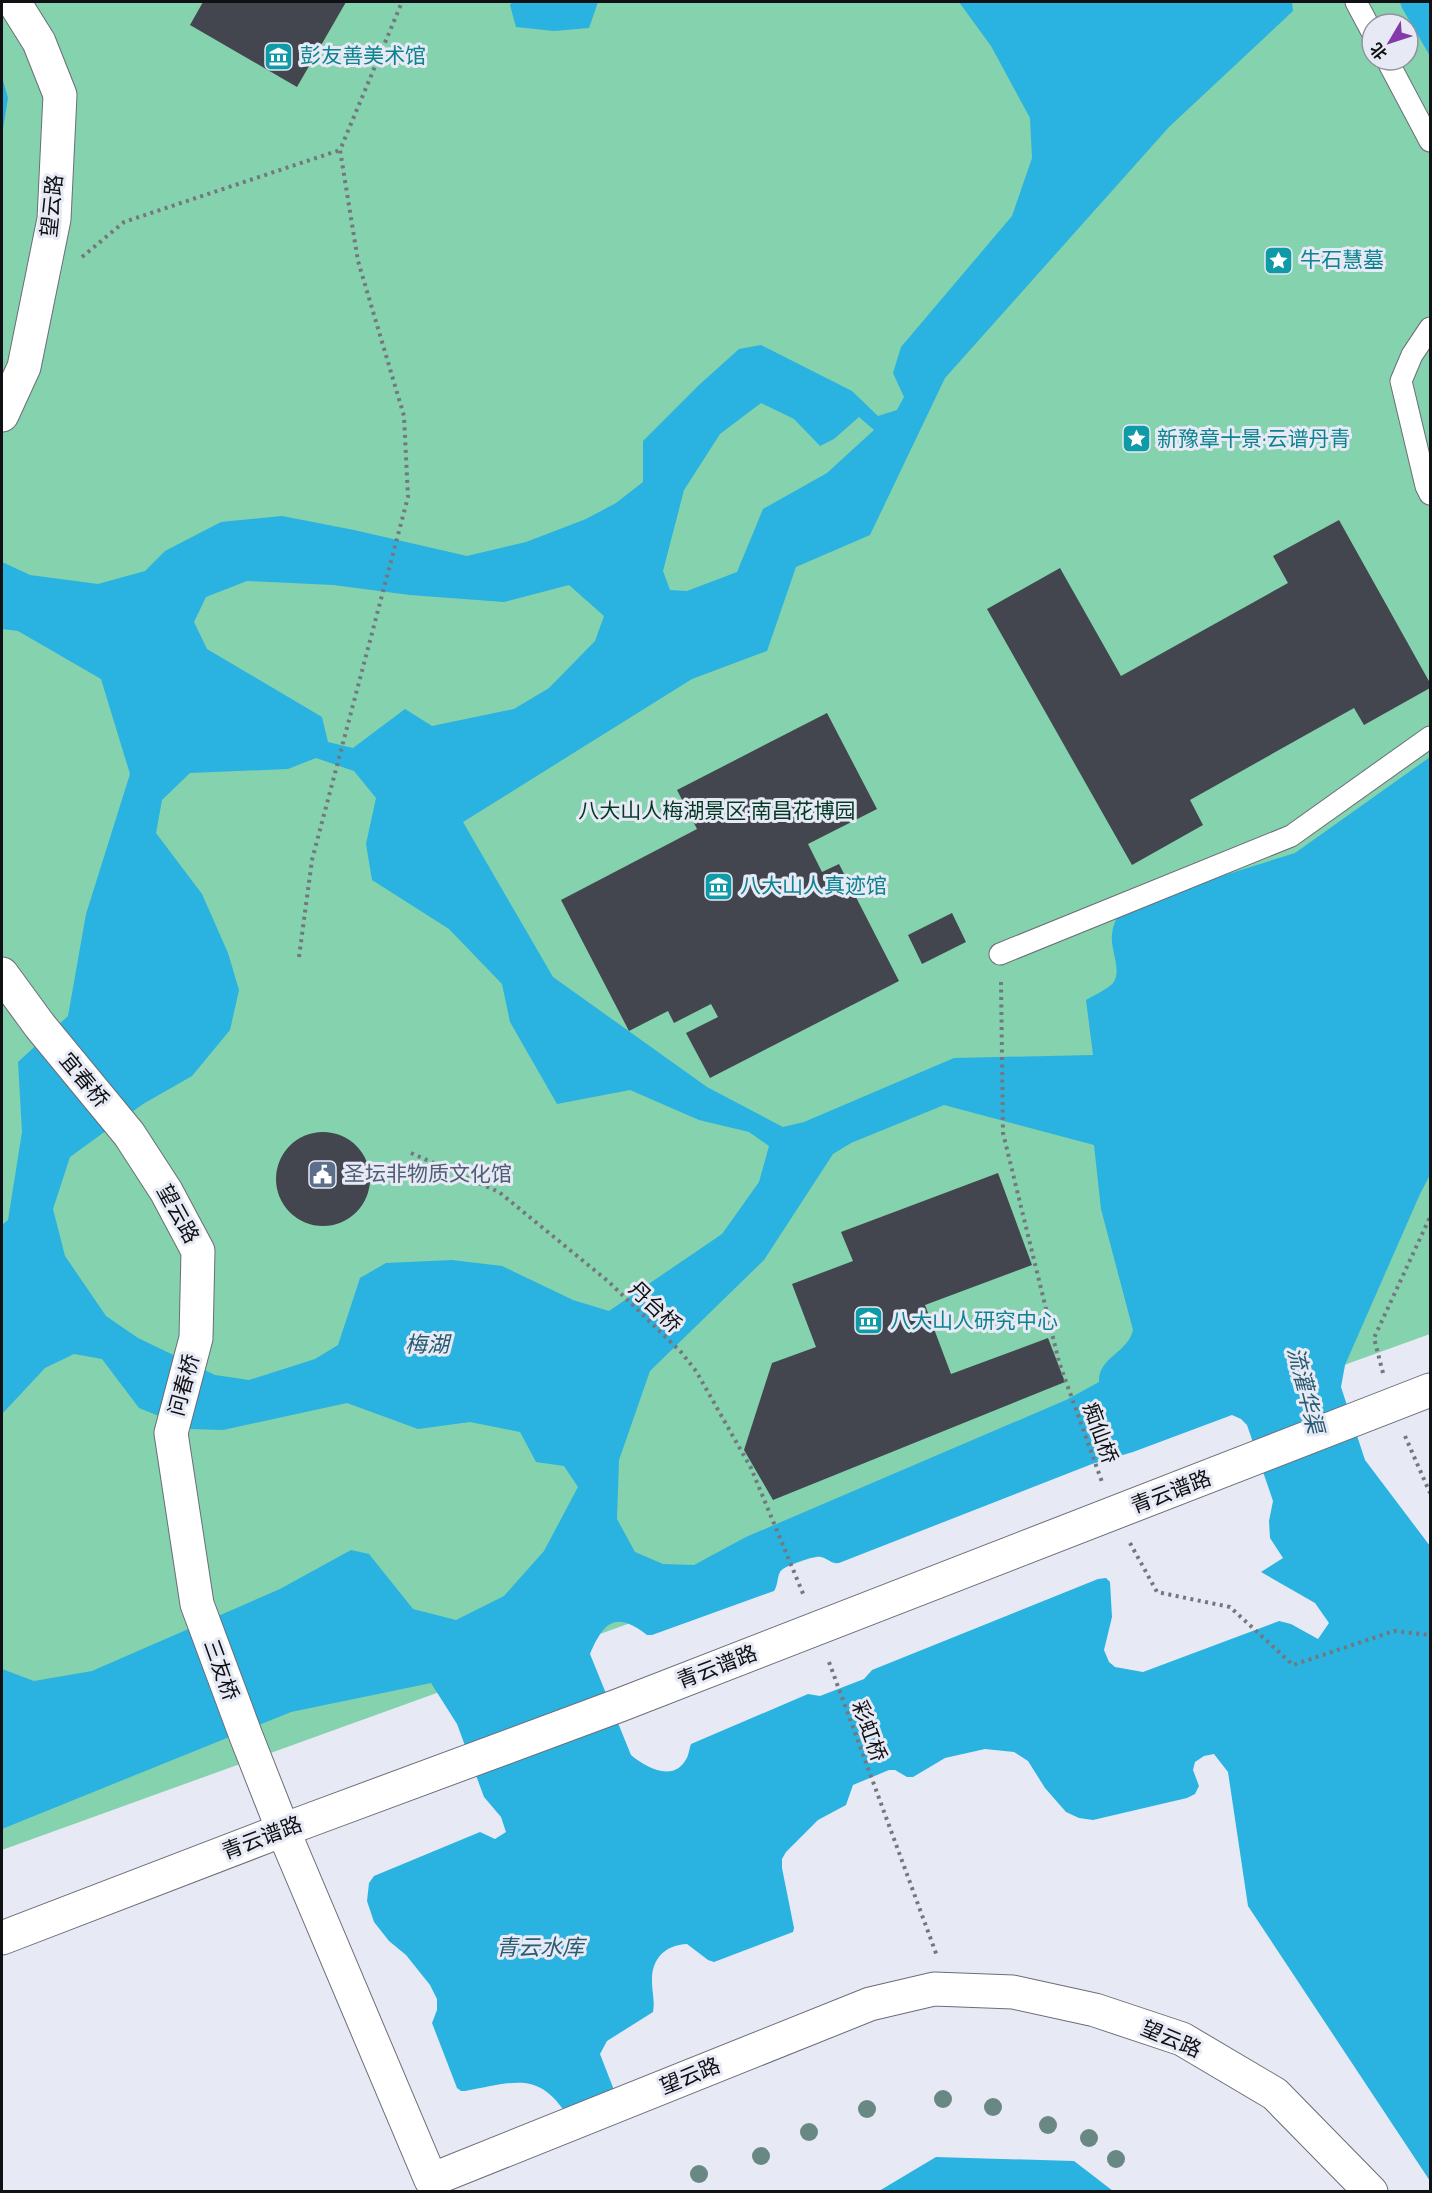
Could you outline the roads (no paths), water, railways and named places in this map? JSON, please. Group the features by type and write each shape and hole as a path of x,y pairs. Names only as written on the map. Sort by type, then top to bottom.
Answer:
{"street":[{"name":"望云路","path":"2,415 24,367 54,219 60,95 39,42 14,2"},
{"name":"宜春桥","path":"2,974 39,1026 129,1134"},
{"name":"望云路","path":"129,1134 166,1191 198,1251 196,1338"},
{"name":"问春桥","path":"196,1338 171,1433 197,1604"},
{"name":"青云谱路","path":"2,1938 283,1830 620,1705 1431,1390"},
{"name":"三友桥","path":"197,1604 246,1737"},
{"name":"望云路","path":"246,1737 431,2180 870,2004 934,1989 1013,1992 1095,2010 1182,2039 1275,2094 1371,2192"}],"lane":[{"path":"1394,72 1431,141"},
{"path":"1431,328 1412,355 1401,381 1426,486 1431,494"},
{"path":"1000,954 1291,836 1431,736"}],"water":[{"path":"512,2 598,2 589,28 554,31 516,27 510,5"},
{"path":"959,2 1292,2 1293,11 1169,127 945,378 870,535 796,567 767,651 692,679 463,822 553,977 707,1087 783,1127 804,1122 954,1058 1093,1055 1086,1000 1111,985 1115,980 1117,968 1112,941 1113,930 1116,919 1126,906 1295,853 1430,757 1430,1175 1345,1365 1341,1387 1365,1460 1430,1546 1430,2181 1248,1906 1228,1772 1214,1754 1204,1756 1195,1762 1193,1770 1199,1786 1195,1794 1187,1798 1093,1820 1079,1818 1066,1812 1045,1788 1028,1761 1014,1752 985,1749 945,1758 913,1777 889,1770 853,1785 846,1805 818,1820 786,1852 782,1859 793,1932 714,1962 687,1944 666,1950 657,1960 652,1974 653,2012 607,2041 600,2054 614,2090 568,2117 557,2102 535,2086 511,2083 465,2091 457,2088 432,2023 437,2010 437,1999 430,1985 406,1955 389,1941 374,1922 367,1901 369,1883 374,1876 480,1832 495,1839 506,1832 501,1817 484,1797 457,1724 431,1683 291,1712 2,1829 2,1669 34,1681 92,1671 280,1589 351,1550 369,1554 413,1609 456,1620 504,1596 544,1551 578,1487 564,1466 536,1462 520,1432 470,1422 418,1429 347,1403 223,1430 191,1429 139,1408 102,1359 74,1354 45,1368 2,1414 2,1225 8,1220 22,1132 18,1062 68,1016 86,914 130,774 101,679 18,631 2,629 2,562 30,575 98,584 145,571 165,551 221,522 282,516 467,556 526,542 586,519 616,503 643,482 643,441 739,349 761,345 852,391 878,416 897,410 904,397 893,373 901,347 1012,216 1032,158 1030,118 991,46","holes":["761,403 794,419 820,446 834,439 859,417 874,430 827,473 763,509 737,572 687,591 670,590 663,571 684,490 720,434","247,581 333,585 410,595 504,602 569,585 604,616 595,641 549,688 514,709 432,726 405,709 353,748 328,742 322,717 207,649 194,622 206,597","316,758 354,771 376,798 366,844 372,880 449,929 502,984 510,1022 557,1104 630,1090 699,1120 749,1132 769,1146 759,1182 722,1234 609,1311 573,1300 502,1266 452,1260 386,1263 360,1278 338,1345 315,1359 249,1380 215,1375 138,1338 106,1316 65,1256 53,1209 70,1157 143,1104 192,1076 230,1030 239,990 228,953 202,894 156,833 162,800 190,773 288,769","944,1105 1094,1145 1101,1209 1133,1330 1130,1338 1103,1367 1099,1382 1066,1400 746,1537 694,1565 663,1564 635,1552 617,1519 619,1460 650,1371 764,1260 833,1154 851,1143","1232,1415 1241,1419 1247,1425 1273,1501 1269,1521 1270,1538 1283,1558 1261,1572 1315,1603 1329,1623 1318,1639 1291,1624 1279,1621 1143,1672 1115,1667 1109,1662 1104,1650 1112,1617 1110,1582 1106,1578 1098,1579 872,1670 864,1679 820,1696 808,1694 691,1744 686,1759 680,1767 673,1771 651,1768 631,1755 590,1654 600,1634 612,1623 627,1623 647,1635 652,1635 774,1591 780,1572 793,1564 818,1557 839,1563 1092,1464 1133,1452"]},
{"path":"1400,2 1430,2 1430,56 1420,39 1420,12 1404,12"},
{"path":"2,77 8,98 2,135"},
{"path":"936,2157 1074,2161 1113,2191 879,2191"}],"place":[{"name":"彭友善美术馆","path":"279,56"},
{"name":"牛石慧墓","path":"1279,260"},
{"name":"新豫章十景·云谱丹青","path":"1136,439"},
{"name":"八大山人真迹馆","path":"719,886"},
{"name":"圣坛非物质文化馆","path":"323,1174"},
{"name":"八大山人研究中心","path":"869,1321"}],"park label":[{"name":"八大山人梅湖景区·南昌花博园","path":"717,811"}],"water label":[{"name":"梅湖","path":"427,1344"},
{"name":"流灌华渠","path":"1306,1390"},
{"name":"青云水库","path":"540,1947"}]}
